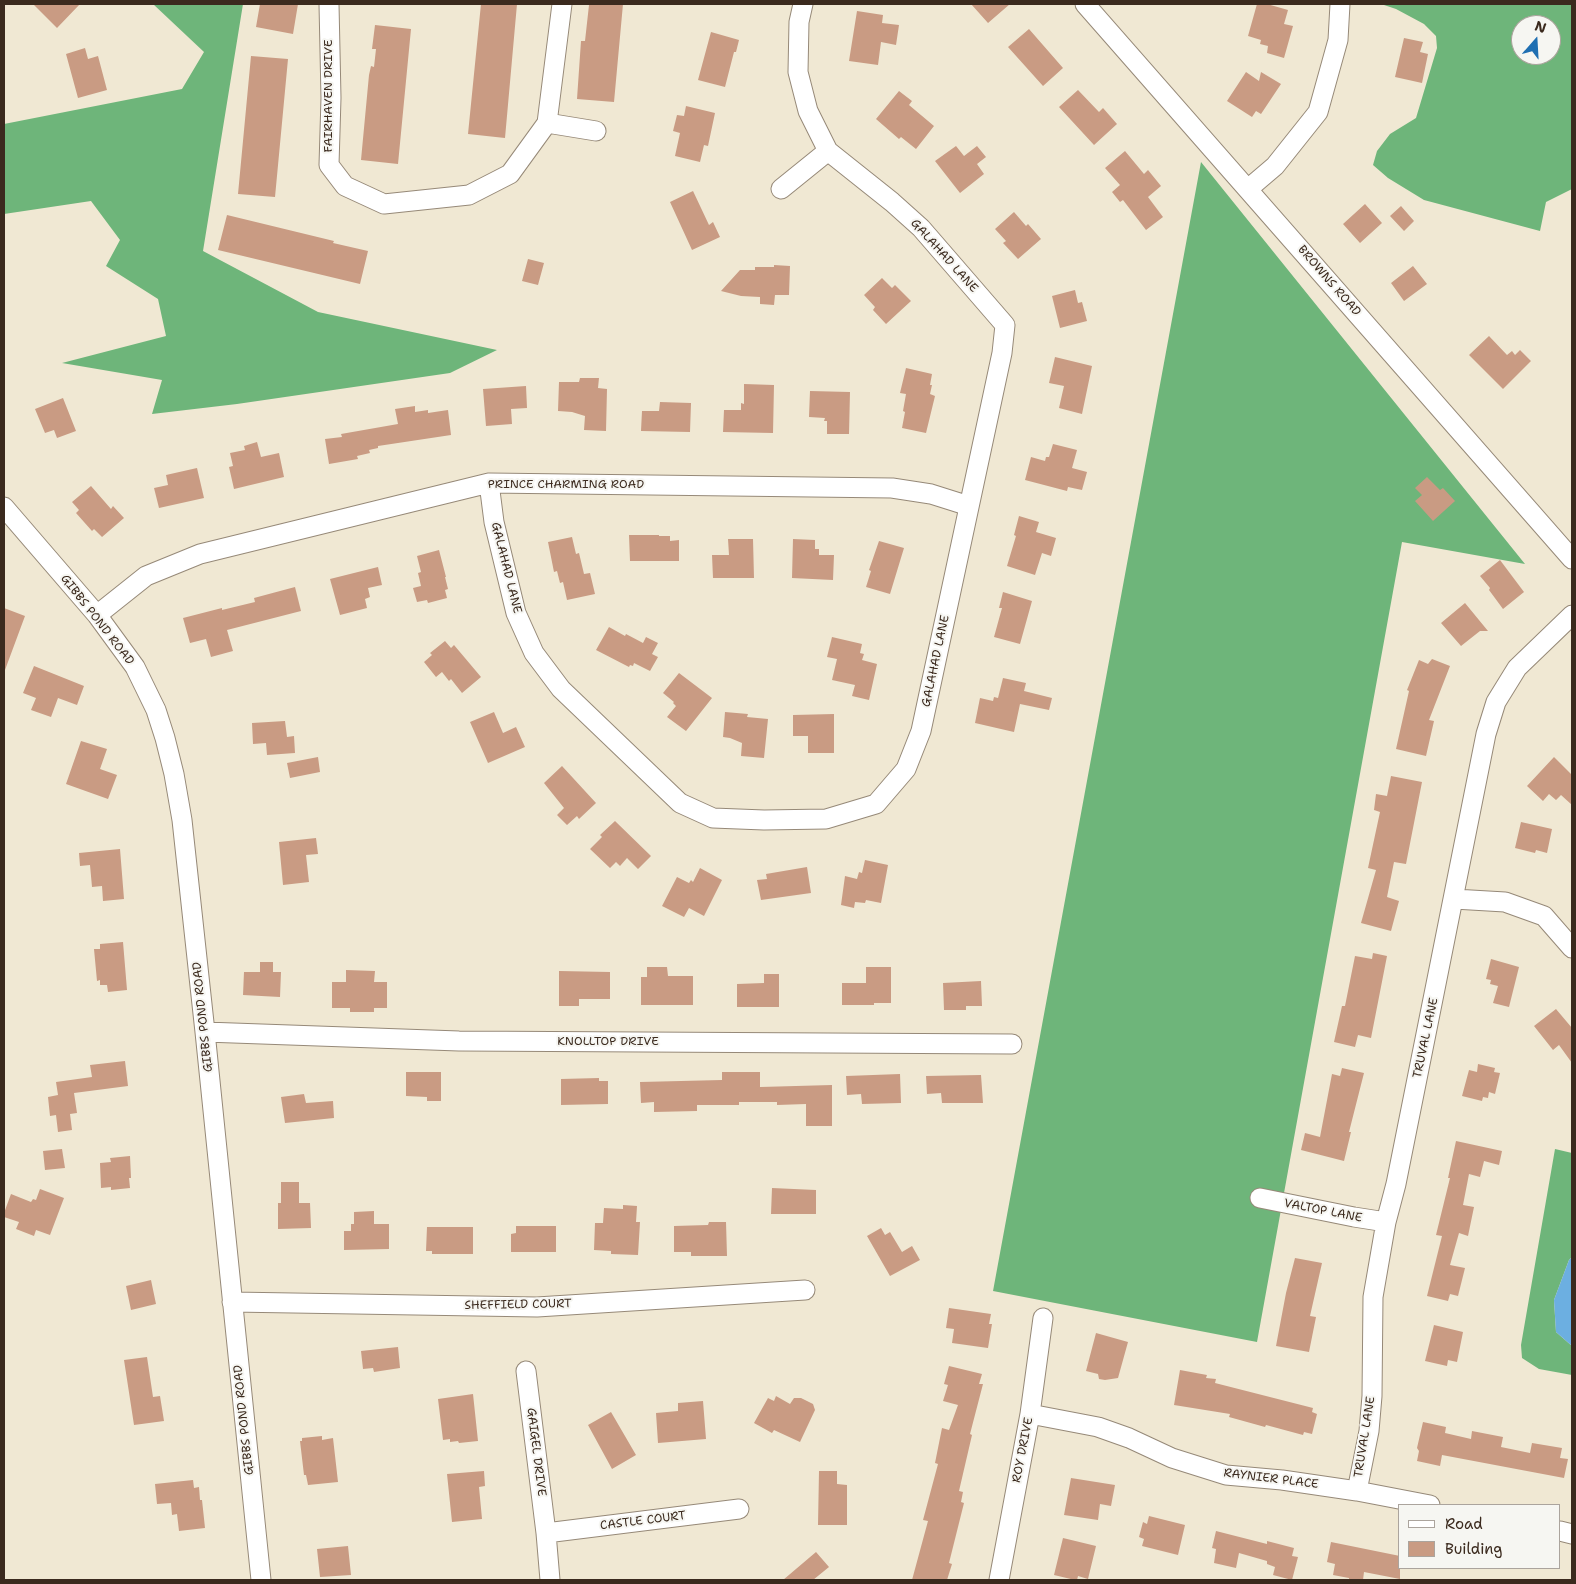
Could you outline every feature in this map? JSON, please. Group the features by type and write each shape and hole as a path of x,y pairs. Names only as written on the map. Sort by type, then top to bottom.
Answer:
{"street":[{"name":"FAIRHAVEN DRIVE","path":"329,4 331,98 329,165 345,186 384,204 469,195 510,174 547,123"},
{"path":"562,4 547,123 596,131"},
{"name":"GALAHAD LANE","path":"489,483 494,522 516,613 534,653 561,689 680,803 713,818 764,820 826,819 876,804 906,769 921,731 1002,354 1005,325 921,228 892,202 828,151 808,111 798,72 799,22 803,4"},
{"name":"BROWNS ROAD","path":"1085,4 1572,559"},
{"path":"1248,189 1275,166 1318,112 1338,40 1340,4"},
{"path":"780,189 828,151"},
{"name":"PRINCE CHARMING ROAD","path":"97,615 146,576 200,554 489,483 892,488 931,494 969,506"},
{"name":"GIBBS POND ROAD","path":"4,507 97,615 135,667 156,710 166,738 182,820 261,1580"},
{"name":"TRUVAL LANE","path":"1357,1491 1369,1431 1372,1396 1373,1297 1386,1222 1396,1184 1486,734 1496,702 1517,668 1572,615"},
{"path":"1454,899 1505,902 1544,916 1572,948"},
{"name":"KNOLLTOP DRIVE","path":"205,1032 466,1041 1012,1044"},
{"name":"VALTOP LANE","path":"1260,1198 1386,1222"},
{"name":"SHEFFIELD COURT","path":"232,1302 537,1307 805,1290"},
{"name":"ROY DRIVE","path":"998,1580 1030,1414 1043,1318"},
{"name":"GAIGEL DRIVE","path":"526,1371 550,1580"},
{"name":"RAYNIER PLACE","path":"1030,1414 1098,1427 1129,1438 1172,1458 1226,1475 1282,1480 1357,1491 1425,1504"},
{"name":"CASTLE COURT","path":"546,1533 739,1509"}],"green space":[{"path":"153,4 243,4 203,251 318,312 497,350 450,373 237,404 152,414 162,380 62,363 166,336 158,299 106,266 120,240 91,201 4,214 4,124 182,89 204,52"},
{"path":"1381,4 1572,4 1572,189 1546,202 1540,231 1424,200 1388,178 1373,165 1377,151 1390,134 1416,118 1437,48 1436,36 1424,24 1396,9"},
{"path":"1201,162 1525,564 1402,542 1257,1342 993,1291"},
{"path":"1555,1149 1572,1153 1572,1257 1569,1260 1554,1300 1556,1332 1572,1346 1572,1375 1539,1369 1522,1358 1521,1345"}],"water":[{"path":"1572,1257 1572,1346 1556,1332 1554,1300 1569,1260"}],"building":[{"path":"33,4 80,4 57,28"},
{"path":"260,4 298,4 293,34 256,27"},
{"path":"481,4 517,4 505,138 468,134"},
{"path":"623,4 614,102 577,99 581,41 585,41 589,5"},
{"path":"971,4 1010,4 988,23"},
{"path":"1257,4 1267,4 1288,10 1284,24 1293,26 1284,58 1267,53 1268,46 1260,44 1261,40 1248,36"},
{"path":"857,11 883,15 882,23 899,25 896,45 881,42 878,65 849,61"},
{"path":"375,25 411,29 398,164 361,160 369,75 371,66 374,67 376,49 372,49"},
{"path":"1029,29 1063,68 1043,86 1008,47"},
{"path":"711,32 739,40 725,87 698,80"},
{"path":"1404,38 1423,42 1420,52 1428,54 1422,83 1395,77"},
{"path":"85,48 88,59 98,56 107,90 78,98 66,54"},
{"path":"251,56 288,59 275,197 238,194"},
{"path":"1246,72 1259,81 1261,72 1281,84 1261,114 1256,111 1252,117 1227,101"},
{"path":"1078,90 1099,112 1103,108 1117,124 1094,145 1059,107"},
{"path":"899,91 912,101 909,105 934,126 916,149 901,137 899,139 876,119"},
{"path":"686,106 715,113 708,146 704,145 700,162 675,156 680,133 673,131 677,115 684,116"},
{"path":"956,146 964,156 977,146 986,157 977,164 984,174 960,193 935,161"},
{"path":"1125,151 1144,174 1148,170 1161,186 1148,197 1163,217 1146,230 1123,200 1120,202 1112,192 1120,185 1105,168"},
{"path":"693,191 709,225 713,222 720,237 692,250 670,202"},
{"path":"1365,204 1382,223 1360,243 1343,224"},
{"path":"1401,206 1414,221 1404,231 1390,216"},
{"path":"1014,212 1041,239 1018,259 1003,243 1006,241 995,229"},
{"path":"227,215 368,251 360,284 218,250"},
{"path":"528,259 544,263 538,285 522,281"},
{"path":"774,265 790,266 789,295 775,295 774,305 760,304 760,297 741,296 721,291 740,270 755,270 755,267 774,267"},
{"path":"1413,266 1427,284 1404,301 1391,283"},
{"path":"882,278 892,288 895,285 911,301 886,324 873,310 875,307 864,295"},
{"path":"1075,290 1078,303 1082,302 1087,321 1060,328 1052,296"},
{"path":"1489,336 1507,355 1512,351 1515,355 1520,350 1531,361 1503,389 1469,355"},
{"path":"1055,357 1092,366 1082,414 1059,408 1064,386 1049,383"},
{"path":"906,368 932,374 930,394 935,396 926,433 902,428 906,394 900,393"},
{"path":"580,378 599,378 598,388 607,389 606,431 584,430 585,416 572,412 558,411 559,382 579,382"},
{"path":"744,384 774,385 773,433 723,432 724,410 741,410 741,403 744,404"},
{"path":"526,386 527,408 511,409 512,424 486,426 483,389"},
{"path":"810,391 850,392 849,434 827,434 827,421 824,421 825,418 809,417"},
{"path":"63,398 76,431 57,438 54,430 45,433 35,409"},
{"path":"660,402 691,403 690,432 641,431 642,411 659,411"},
{"path":"415,406 415,412 428,410 428,413 448,410 451,435 378,446 378,448 369,450 370,453 357,456 358,459 329,464 325,439 342,437 341,434 398,424 395,409"},
{"path":"257,442 261,457 279,453 284,477 234,489 229,467 233,466 230,453 245,450 244,446"},
{"path":"1053,444 1077,450 1072,468 1087,472 1082,490 1068,487 1067,491 1025,480 1031,457 1045,461 1046,457 1049,457"},
{"path":"197,468 204,498 159,508 154,488 168,485 166,475"},
{"path":"1427,477 1440,490 1443,488 1455,501 1433,521 1415,501 1422,495 1415,488"},
{"path":"91,486 111,509 113,506 124,518 102,537 94,529 92,531 76,513 79,510 72,502"},
{"path":"1019,516 1039,522 1036,532 1056,538 1051,556 1042,553 1035,575 1007,566 1016,536 1014,535"},
{"path":"629,535 670,536 670,541 679,540 679,561 630,561"},
{"path":"572,537 576,554 579,553 584,574 590,573 595,594 567,600 563,582 560,583 557,571 554,572 548,542"},
{"path":"728,539 753,539 754,578 713,578 712,555 729,555"},
{"path":"793,539 815,540 815,549 819,549 819,555 834,555 833,580 792,578"},
{"path":"879,541 904,548 890,594 866,587 871,571 869,570"},
{"path":"439,550 448,589 445,590 447,598 428,603 427,600 417,602 413,588 421,586 418,573 421,572 417,556"},
{"path":"1500,560 1524,592 1503,609 1480,576"},
{"path":"378,567 382,585 368,588 370,597 365,599 367,608 340,615 330,579"},
{"path":"295,587 301,611 227,630 233,651 211,657 206,639 190,643 183,618 255,602 254,598"},
{"path":"1003,592 1032,601 1020,644 994,637 1002,608 999,608"},
{"path":"1465,603 1488,631 1480,631 1461,646 1441,623"},
{"path":"4,608 25,616 5,670 4,670"},
{"path":"609,627 643,643 646,637 658,643 652,654 658,657 650,671 634,663 633,666 630,665 629,667 596,650"},
{"path":"832,637 862,644 860,653 864,654 862,660 877,664 869,700 852,696 855,685 832,680 837,659 827,657"},
{"path":"445,641 451,648 454,645 481,677 462,693 451,679 449,681 442,672 436,677 424,662 432,655 430,653"},
{"path":"1432,659 1450,666 1429,720 1434,721 1426,756 1396,749 1409,691 1407,690 1419,660 1428,664"},
{"path":"34,666 84,686 77,705 58,698 51,717 31,710 36,698 23,693"},
{"path":"679,673 712,698 686,731 667,717 676,706 663,693"},
{"path":"1003,678 1026,683 1024,691 1052,698 1049,710 1020,704 1014,732 975,723 980,698 993,701 994,697 998,698"},
{"path":"494,712 503,733 516,727 525,747 488,763 470,722"},
{"path":"725,712 748,714 747,717 768,719 764,758 741,756 742,743 723,737"},
{"path":"834,714 834,753 808,753 808,736 793,736 793,715"},
{"path":"285,721 287,737 294,736 295,753 267,755 266,743 253,744 252,723"},
{"path":"81,741 107,749 100,769 117,775 108,799 66,784"},
{"path":"318,757 320,772 290,778 287,763"},
{"path":"1554,757 1572,775 1572,805 1561,795 1556,800 1549,794 1543,801 1527,786"},
{"path":"562,766 596,803 579,819 577,816 567,825 557,815 564,808 544,783"},
{"path":"1391,776 1422,782 1406,864 1394,862 1387,897 1399,901 1391,931 1361,923 1376,870 1368,868 1380,812 1374,810 1376,794 1387,796"},
{"path":"615,821 651,856 638,869 627,858 620,866 616,862 610,868 590,849 602,837 600,835"},
{"path":"1521,822 1552,829 1547,853 1536,850 1535,853 1515,848"},
{"path":"316,838 318,854 306,855 309,882 283,885 279,842"},
{"path":"120,849 124,899 103,901 102,886 92,887 90,865 80,866 79,853"},
{"path":"865,860 888,865 881,903 866,900 865,903 855,902 854,908 841,905 845,876 857,879 859,872 862,873"},
{"path":"807,867 811,893 761,900 757,880 767,879 766,874"},
{"path":"700,868 722,880 704,916 689,908 684,917 662,906 677,877 689,883 691,880 693,882"},
{"path":"123,942 127,990 108,992 107,985 100,985 100,980 97,981 94,949 100,949 100,944"},
{"path":"1373,953 1387,956 1371,1038 1358,1035 1355,1047 1334,1042 1342,1006 1345,1006 1355,956 1372,959"},
{"path":"1491,959 1519,967 1509,1007 1493,1003 1498,986 1490,984 1491,980 1486,979"},
{"path":"260,962 273,962 273,972 281,972 280,997 243,995 244,972 260,972"},
{"path":"647,967 667,967 668,976 693,976 693,1005 641,1005 641,977 647,977"},
{"path":"866,967 891,967 891,1003 842,1005 842,983 866,983"},
{"path":"346,970 375,971 374,982 387,982 387,1008 374,1008 374,1012 350,1012 350,1008 332,1008 332,982 346,982"},
{"path":"559,971 610,972 610,999 579,999 579,1006 559,1006"},
{"path":"764,974 779,974 779,1007 737,1007 737,984 764,983"},
{"path":"981,981 982,1006 966,1006 966,1010 944,1010 943,983"},
{"path":"1556,1009 1572,1028 1572,1063 1559,1045 1553,1050 1534,1026"},
{"path":"125,1061 128,1086 74,1093 77,1113 70,1114 72,1130 58,1132 56,1115 50,1116 48,1097 58,1095 56,1082 92,1077 90,1065"},
{"path":"1478,1064 1495,1068 1494,1072 1500,1073 1495,1094 1489,1092 1488,1098 1483,1097 1482,1101 1462,1096 1469,1070 1477,1072"},
{"path":"1342,1068 1364,1073 1349,1132 1351,1132 1344,1161 1301,1150 1305,1133 1320,1137 1332,1074 1340,1076"},
{"path":"406,1072 441,1072 441,1101 427,1101 427,1097 406,1096"},
{"path":"722,1072 760,1072 760,1087 832,1085 832,1126 806,1126 806,1104 777,1105 777,1102 739,1102 739,1105 697,1105 697,1111 654,1112 654,1102 641,1103 640,1082 722,1080"},
{"path":"900,1074 901,1103 862,1104 861,1094 847,1095 846,1076"},
{"path":"981,1075 983,1103 942,1103 941,1093 927,1094 926,1076"},
{"path":"599,1078 599,1081 608,1081 608,1104 561,1105 561,1079"},
{"path":"304,1094 306,1103 333,1101 334,1118 285,1123 281,1097"},
{"path":"1456,1141 1502,1151 1499,1165 1484,1161 1480,1177 1469,1174 1463,1205 1474,1207 1468,1236 1459,1233 1450,1265 1465,1268 1458,1296 1450,1294 1448,1301 1427,1296 1442,1236 1436,1235 1450,1178 1448,1178"},
{"path":"62,1149 65,1168 45,1170 43,1151"},
{"path":"130,1156 130,1188 111,1190 111,1187 101,1188 100,1163 111,1162 110,1158"},
{"path":"281,1182 299,1182 299,1203 310,1203 311,1228 278,1229 278,1203 281,1203"},
{"path":"772,1188 816,1190 816,1214 771,1214"},
{"path":"40,1189 64,1198 50,1235 36,1230 34,1236 16,1229 19,1222 4,1217 4,1213 11,1194 31,1202 33,1199 36,1200"},
{"path":"623,1205 637,1206 636,1222 640,1222 638,1255 611,1254 611,1251 594,1250 595,1223 603,1223 604,1208 623,1209"},
{"path":"374,1211 374,1224 389,1224 389,1249 344,1250 344,1231 351,1231 351,1224 354,1224 354,1212"},
{"path":"709,1222 726,1222 727,1256 691,1256 691,1252 674,1252 674,1226 708,1225"},
{"path":"516,1226 556,1226 556,1252 511,1252 511,1234 516,1233"},
{"path":"427,1227 473,1227 473,1254 432,1254 432,1251 426,1251"},
{"path":"881,1228 885,1235 890,1232 902,1252 912,1246 920,1260 890,1276 867,1236"},
{"path":"1295,1258 1322,1263 1310,1316 1316,1317 1309,1352 1276,1346"},
{"path":"151,1280 156,1304 131,1310 126,1286"},
{"path":"949,1308 991,1314 989,1324 992,1324 988,1348 952,1343 954,1329 946,1328"},
{"path":"1434,1325 1463,1332 1457,1362 1448,1360 1447,1366 1425,1361"},
{"path":"1096,1333 1128,1342 1118,1378 1099,1379 1098,1374 1086,1371"},
{"path":"398,1347 400,1368 374,1372 373,1368 363,1369 361,1351"},
{"path":"147,1357 153,1397 160,1396 164,1421 134,1425 124,1360"},
{"path":"949,1366 982,1374 979,1384 983,1384 970,1434 972,1435 959,1491 963,1492 961,1502 964,1503 949,1563 952,1564 947,1580 912,1580 928,1521 923,1520 938,1464 935,1463 942,1428 949,1430 958,1405 943,1401 948,1385 944,1384"},
{"path":"1180,1370 1207,1375 1206,1378 1216,1379 1215,1383 1313,1408 1312,1412 1317,1414 1312,1434 1304,1432 1303,1435 1229,1417 1230,1414 1174,1405"},
{"path":"473,1394 478,1441 459,1443 458,1441 450,1442 450,1439 443,1440 438,1399"},
{"path":"776,1396 790,1404 794,1398 801,1398 813,1404 815,1410 800,1442 774,1430 772,1433 754,1423 768,1398 774,1401"},
{"path":"703,1401 706,1439 658,1443 656,1413 678,1411 678,1403"},
{"path":"611,1412 636,1455 612,1469 588,1425"},
{"path":"1423,1422 1446,1427 1445,1433 1471,1439 1472,1431 1503,1437 1501,1447 1530,1453 1532,1443 1562,1448 1560,1458 1568,1459 1564,1478 1442,1455 1440,1466 1417,1461 1419,1451 1417,1448"},
{"path":"322,1436 322,1440 333,1438 338,1482 308,1485 306,1475 304,1475 300,1441 302,1441 302,1438"},
{"path":"484,1471 485,1486 479,1487 482,1519 452,1522 447,1474"},
{"path":"819,1471 837,1471 837,1484 847,1485 847,1525 818,1525"},
{"path":"1071,1478 1115,1485 1111,1506 1100,1504 1098,1520 1064,1515"},
{"path":"193,1480 194,1488 199,1487 205,1528 179,1531 177,1514 172,1515 171,1503 157,1504 155,1484"},
{"path":"1149,1516 1185,1525 1178,1555 1142,1546 1144,1539 1139,1537 1143,1522 1147,1524"},
{"path":"1216,1531 1267,1544 1267,1541 1294,1548 1292,1556 1298,1557 1292,1580 1273,1575 1275,1567 1267,1564 1267,1561 1239,1553 1236,1568 1214,1563 1216,1549 1212,1548"},
{"path":"1063,1538 1096,1546 1088,1579 1078,1576 1077,1580 1075,1580 1054,1575"},
{"path":"1331,1542 1398,1556 1400,1579 1364,1572 1363,1580 1349,1580 1349,1578 1333,1575 1335,1564 1327,1562"},
{"path":"348,1546 351,1575 320,1577 317,1549"},
{"path":"816,1552 829,1567 813,1580 783,1580"}]}
